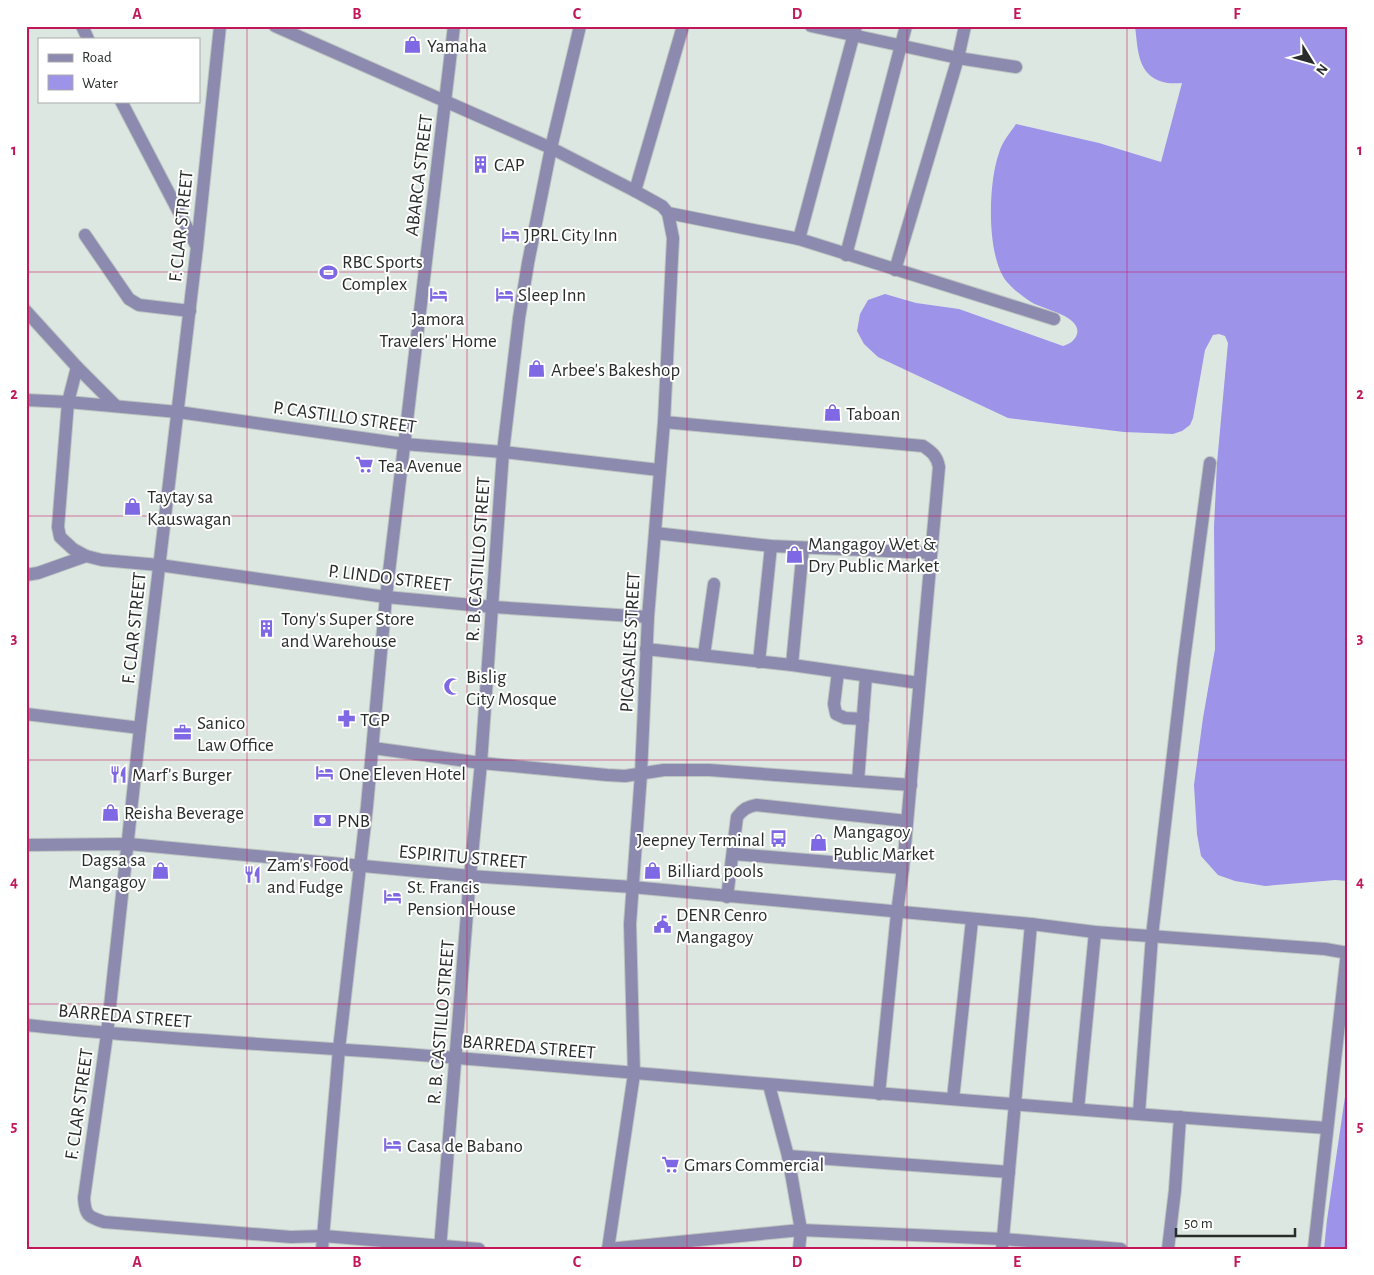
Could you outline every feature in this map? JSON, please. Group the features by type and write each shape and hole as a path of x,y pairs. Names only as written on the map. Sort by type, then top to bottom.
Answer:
{"street":[{"path":"82,26 88,38"},
{"name":"F. CLAR STREET","path":"220,26 190,311 140,728 129,844 84,1208 92,1219 104,1222 290,1237 323,1242"},
{"path":"275,26 551,148 636,191 662,206 668,213 798,239 1054,319"},
{"name":"ABARCA STREET","path":"323,1242 339,1049 361,866 386,597 454,26"},
{"name":"R. B. CASTILLO STREET","path":"440,1247 481,763 503,452 519,318 530,254 551,148 580,26"},
{"path":"636,191 683,26"},
{"path":"811,26 855,31 900,46 958,58 1016,66"},
{"path":"846,255 906,26"},
{"path":"896,270 958,58 965,26"},
{"path":"798,239 855,31"},
{"path":"122,102 197,247"},
{"name":"PICASALES STREET","path":"608,1249 634,1074 631,953 632,887 641,774 648,617 664,422 673,238 668,213"},
{"path":"85,235 129,299 139,305 190,311"},
{"path":"26,311 116,406"},
{"path":"77,367 68,402 58,532 64,541 86,556"},
{"name":"P. CASTILLO STREET","path":"26,400 178,412 404,444 503,452 659,470"},
{"path":"664,422 923,446 938,459 939,467 911,785 879,1094"},
{"path":"1139,1113 1152,936 1184,660 1210,463"},
{"path":"655,533 771,546 931,553"},
{"path":"758,662 771,546"},
{"path":"792,665 803,548"},
{"path":"26,575 38,573 86,556"},
{"name":"P. LINDO STREET","path":"86,556 102,560 159,565 386,597 493,607 648,617"},
{"path":"704,655 714,584"},
{"path":"646,649 792,665 919,683"},
{"path":"838,672 834,704 836,714 845,718 862,719"},
{"path":"858,781 866,676"},
{"path":"26,714 140,728"},
{"path":"373,748 481,763 607,775 641,774 664,770 702,770 911,785"},
{"path":"727,897 737,816 748,807 756,805 907,820"},
{"name":"ESPIRITU STREET","path":"26,845 129,844 470,876 632,887 1031,924 1095,932 1347,952"},
{"path":"733,854 903,868"},
{"path":"953,1099 972,920"},
{"path":"1002,1244 1031,924"},
{"path":"1078,1109 1095,932"},
{"path":"1314,1249 1347,952"},
{"name":"BARREDA STREET","path":"26,1025 107,1034 456,1058 879,1094 1327,1128"},
{"path":"769,1085 788,1156 801,1230 799,1249"},
{"path":"1168,1249 1175,1190 1180,1117"},
{"path":"788,1156 1009,1172"},
{"path":"608,1249 801,1230 1002,1244 1121,1249"},
{"path":"323,1242 479,1249"}],"water":[{"path":"1135,26 1348,26 1348,881 1335,880 1265,886 1235,881 1218,875 1201,856 1197,834 1194,785 1215,649 1214,527 1217,463 1228,343 1225,336 1213,335 1205,350 1193,418 1190,425 1182,431 1173,434 1124,432 1008,418 878,357 864,344 857,331 860,314 868,300 885,294 916,303 959,309 1063,346 1073,340 1077,334 1077,328 1073,322 1025,298 1007,282 1000,271 995,256 991,219 995,166 1002,145 1016,124 1099,143 1161,162 1182,83 1163,82 1154,79 1148,74 1140,60"},
{"path":"1348,1076 1348,1249 1324,1249 1327,1220"}],"place":[{"name":"Yamaha","path":"413,45"},
{"name":"CAP","path":"480,164"},
{"name":"JPRL City Inn","path":"510,234"},
{"name":"RBC Sports Complex","path":"328,272"},
{"name":"Sleep Inn","path":"504,294"},
{"name":"Jamora Travelers' Home","path":"438,295"},
{"name":"Arbee's Bakeshop","path":"537,369"},
{"name":"Taboan","path":"832,413"},
{"name":"Tea Avenue","path":"364,465"},
{"name":"Taytay sa Kauswagan","path":"133,507"},
{"name":"Mangagoy Wet & Dry Public Market","path":"794,554"},
{"name":"Tony's Super Store and Warehouse","path":"267,629"},
{"name":"Bislig City Mosque","path":"452,687"},
{"name":"TGP","path":"346,719"},
{"name":"Sanico Law Office","path":"183,733"},
{"name":"One Eleven Hotel","path":"325,773"},
{"name":"Marf's Burger","path":"118,774"},
{"name":"Reisha Beverage","path":"110,812"},
{"name":"PNB","path":"323,820"},
{"name":"Jeepney Terminal","path":"779,839"},
{"name":"Mangagoy Public Market","path":"819,842"},
{"name":"Dagsa sa Mangagoy","path":"160,870"},
{"name":"Billiard pools","path":"653,870"},
{"name":"Zam's Food and Fudge","path":"253,875"},
{"name":"St. Francis Pension House","path":"393,897"},
{"name":"DENR Cenro Mangagoy","path":"662,925"},
{"name":"Casa de Babano","path":"393,1145"},
{"name":"Gmars Commercial","path":"670,1164"}]}
